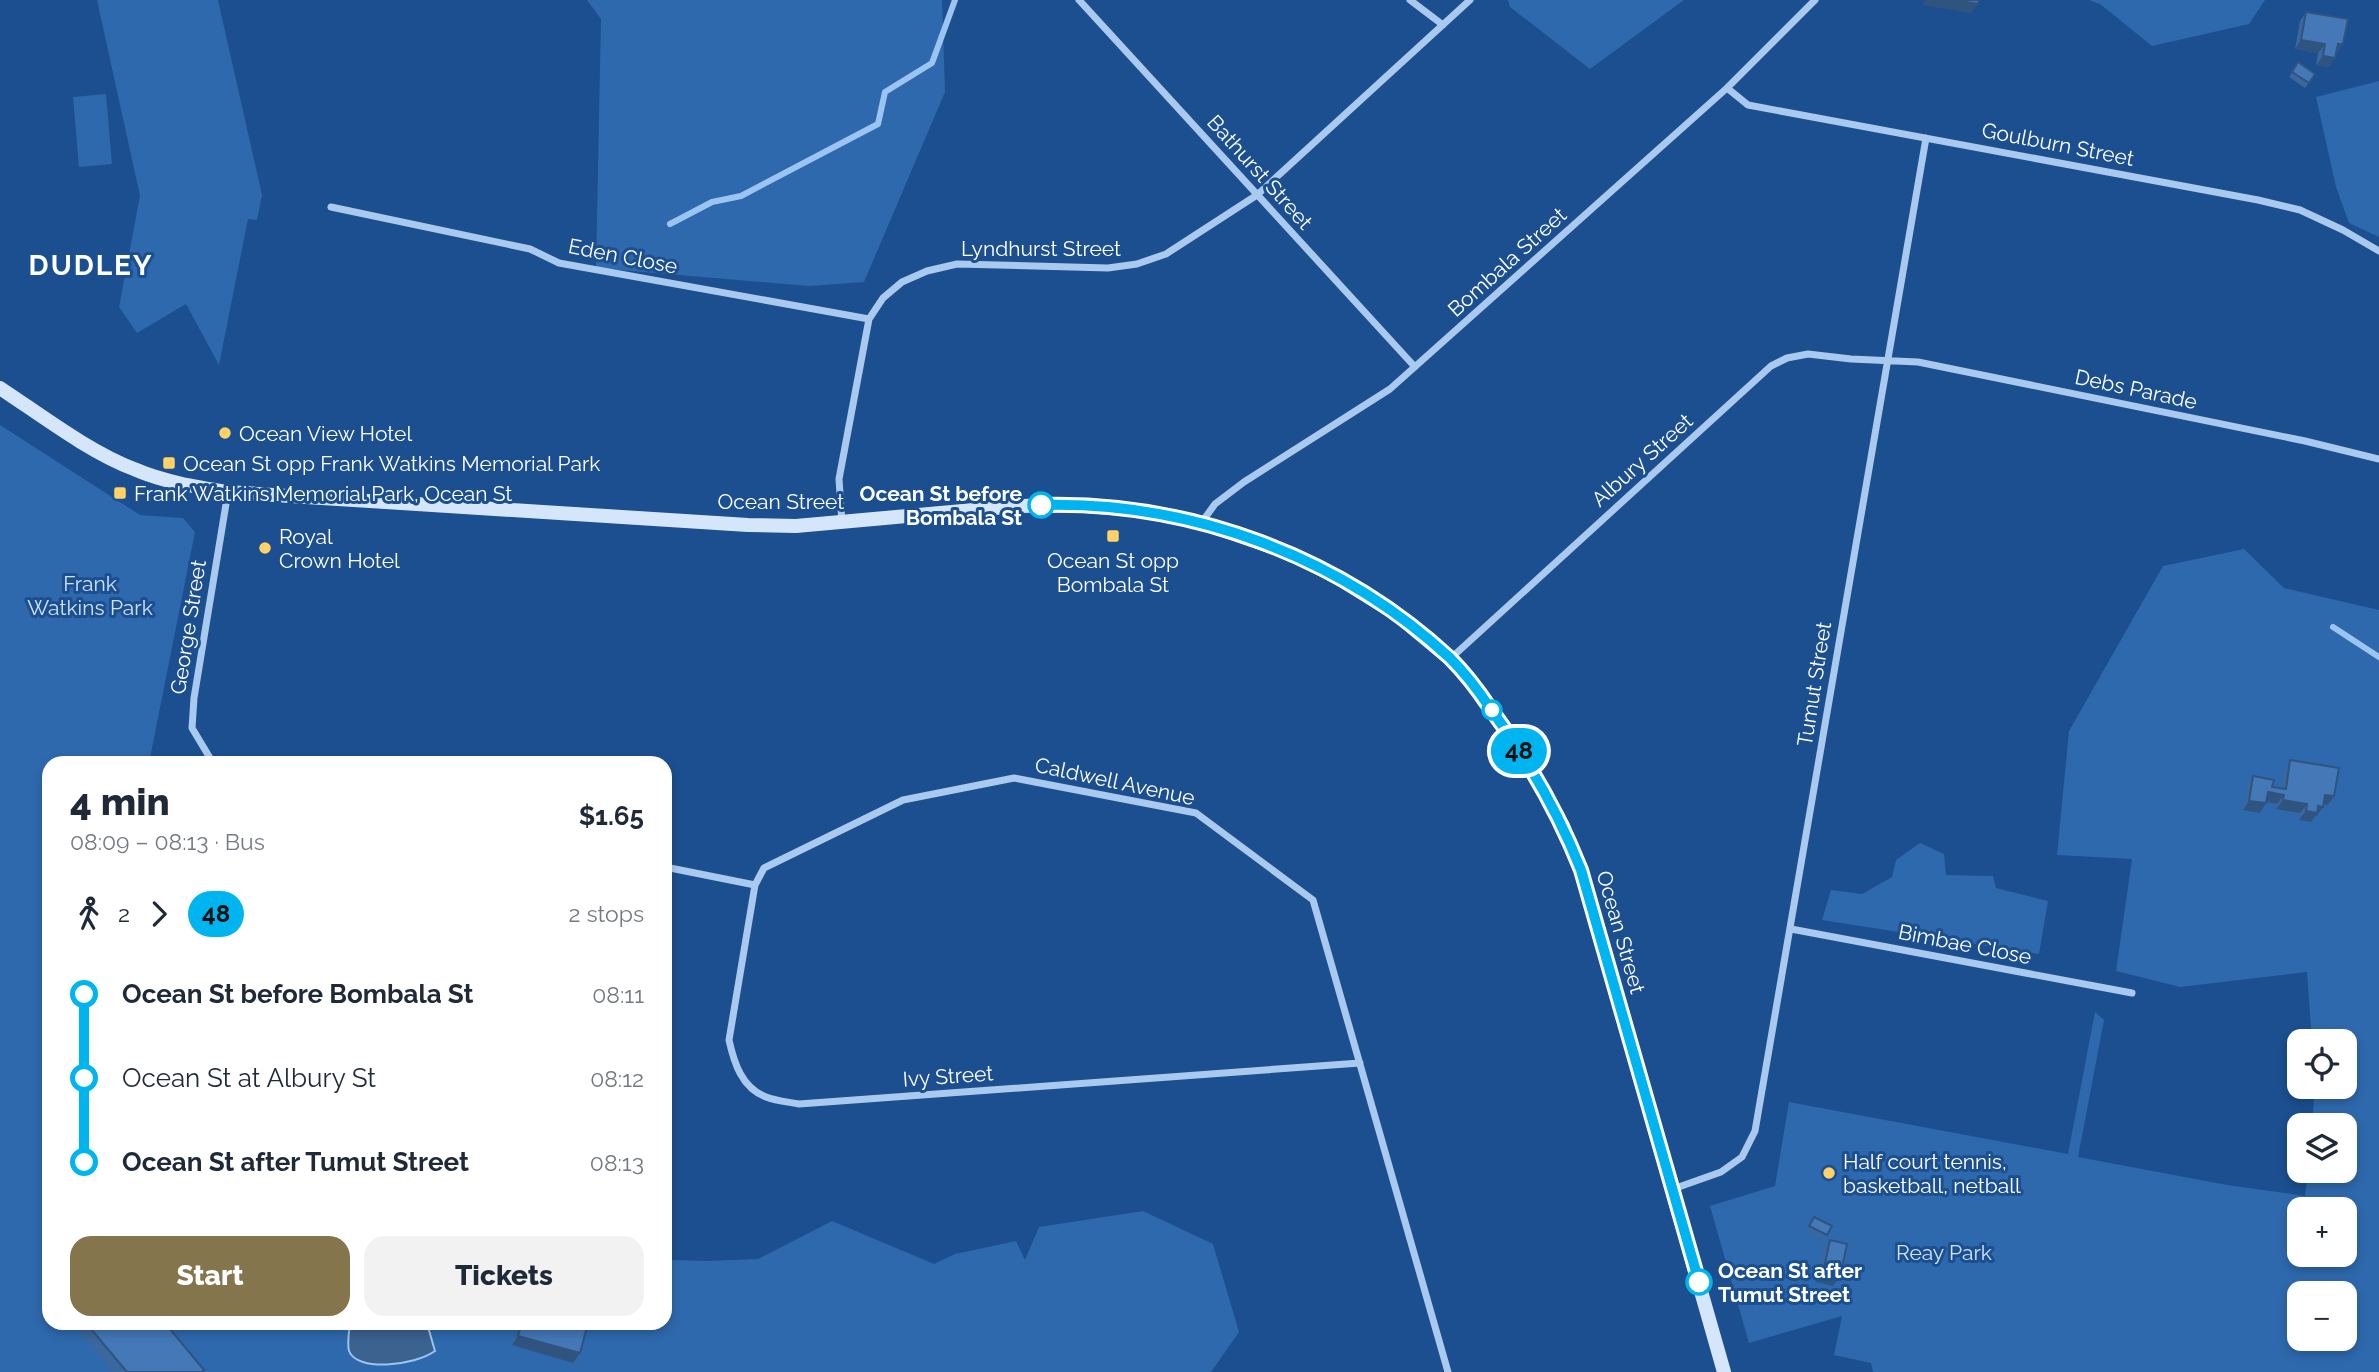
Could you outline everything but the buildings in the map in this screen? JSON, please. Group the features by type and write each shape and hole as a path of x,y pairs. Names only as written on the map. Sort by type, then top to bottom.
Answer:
{"street":[{"name":"Bathurst Street","path":"1079,0 1415,367"},
{"path":"1410,0 1443,25"},
{"name":"Lyndhurst Street","path":"842,523 839,479 869,319 883,299 902,282 927,271 957,264 1108,268 1137,264 1166,254 1257,195 1470,0"},
{"name":"Bombala Street","path":"1202,523 1215,504 1244,482 1390,389 1727,88 1815,0"},
{"name":"Goulburn Street","path":"1727,88 1748,105 2290,207 2343,230 2379,251"},
{"name":"Tumut Street","path":"1673,1189 1721,1172 1742,1157 1755,1131 1926,138"},
{"name":"Eden Close","path":"331,206 530,249 559,263 869,319"},
{"name":"Albury Street","path":"1450,659 1771,366 1787,358 1808,354 1851,359 1886,359"},
{"name":"Debs Parade","path":"1886,359 1945,367 2379,459"},
{"name":"Ocean Street","path":"0,388 102,454 132,469 184,485 228,492 796,526 1018,506 1075,505 1136,510 1202,523 1292,554 1338,578 1396,614 1450,659 1471,681 1502,724 1563,826 1581,870 1724,1372"},
{"name":"George Street","path":"209,756 192,728 194,698 228,492"},
{"name":"Caldwell Avenue","path":"755,885 764,868 903,800 1014,778 1196,813 1313,900 1448,1372"},
{"path":"672,868 755,885"},
{"name":"Ivy Street","path":"755,885 729,1040 734,1063 746,1082 765,1097 799,1104 1360,1063"},
{"name":"Bimbae Close","path":"1791,929 2132,993"}],"green space":[{"path":"97,0 218,0 262,195 257,220 248,219 219,365 186,304 137,333 119,307 140,196"},
{"path":"587,0 942,0 945,92 864,282 809,286 596,268 601,19"},
{"path":"1508,0 1684,0 1590,69 1510,7"},
{"path":"2089,0 2265,0 2249,24 2152,46 2100,4"},
{"path":"2379,81 2379,237 2349,223 2336,187 2316,97"},
{"path":"106,94 112,164 79,167 73,97"},
{"name":"Frank Watkins Park","path":"0,425 140,515 183,518 195,532 150,756 42,756 42,1330 672,1330 672,1260 758,1259 832,1221 934,1264 955,1254 1016,1241 1025,1260 1039,1227 1143,1211 1213,1244 1239,1332 1211,1372 0,1372"},
{"name":"Reay Park","path":"2244,549 2284,588 2379,610 2379,1372 1873,1372 1871,1363 1834,1355 1842,1316 1749,1343 1710,1206 1775,1186 1789,1102 2068,1154 2095,1012 2104,1020 2078,1157 2227,1185 2305,1196 2307,1183 2357,1183 2357,1113 2313,1113 2314,1099 2357,1099 2357,1029 2311,1029 2307,972 2180,987 2116,971 2132,859 2057,855 2069,731 2163,566"},
{"path":"1920,843 1944,854 1946,875 1993,876 1996,888 2048,901 2039,954 1822,920 1831,890 1862,894 1892,877 1896,860"}],"shaded area":[{"path":"349,1330 429,1330 435,1351 401,1363 374,1364 354,1358 349,1351"}],"waterway":[{"path":"670,224 712,202 741,196 878,124 885,92 932,63 955,0"},
{"path":"2333,627 2379,657"}],"bus line":[{"name":"48","path":"1041,505 1136,510 1202,523 1292,554 1338,578 1396,614 1450,659 1471,681 1502,724 1542,789 1563,826 1581,870 1699,1282"}],"place":[{"name":"Ocean View Hotel","path":"225,433"},
{"name":"Ocean St opp Frank Watkins Memorial Park","path":"169,463"},
{"name":"Frank Watkins Memorial Park, Ocean St","path":"120,493"},
{"name":"Ocean St before Bombala St","path":"1041,505"},
{"name":"Ocean St opp Bombala St","path":"1113,536"},
{"name":"Royal Crown Hotel","path":"265,548"},
{"name":"Half court tennis, basketball, netball","path":"1829,1173"},
{"name":"Ocean St after Tumut Street","path":"1699,1282"}],"district":[{"name":"DUDLEY","path":"91,265"}]}
